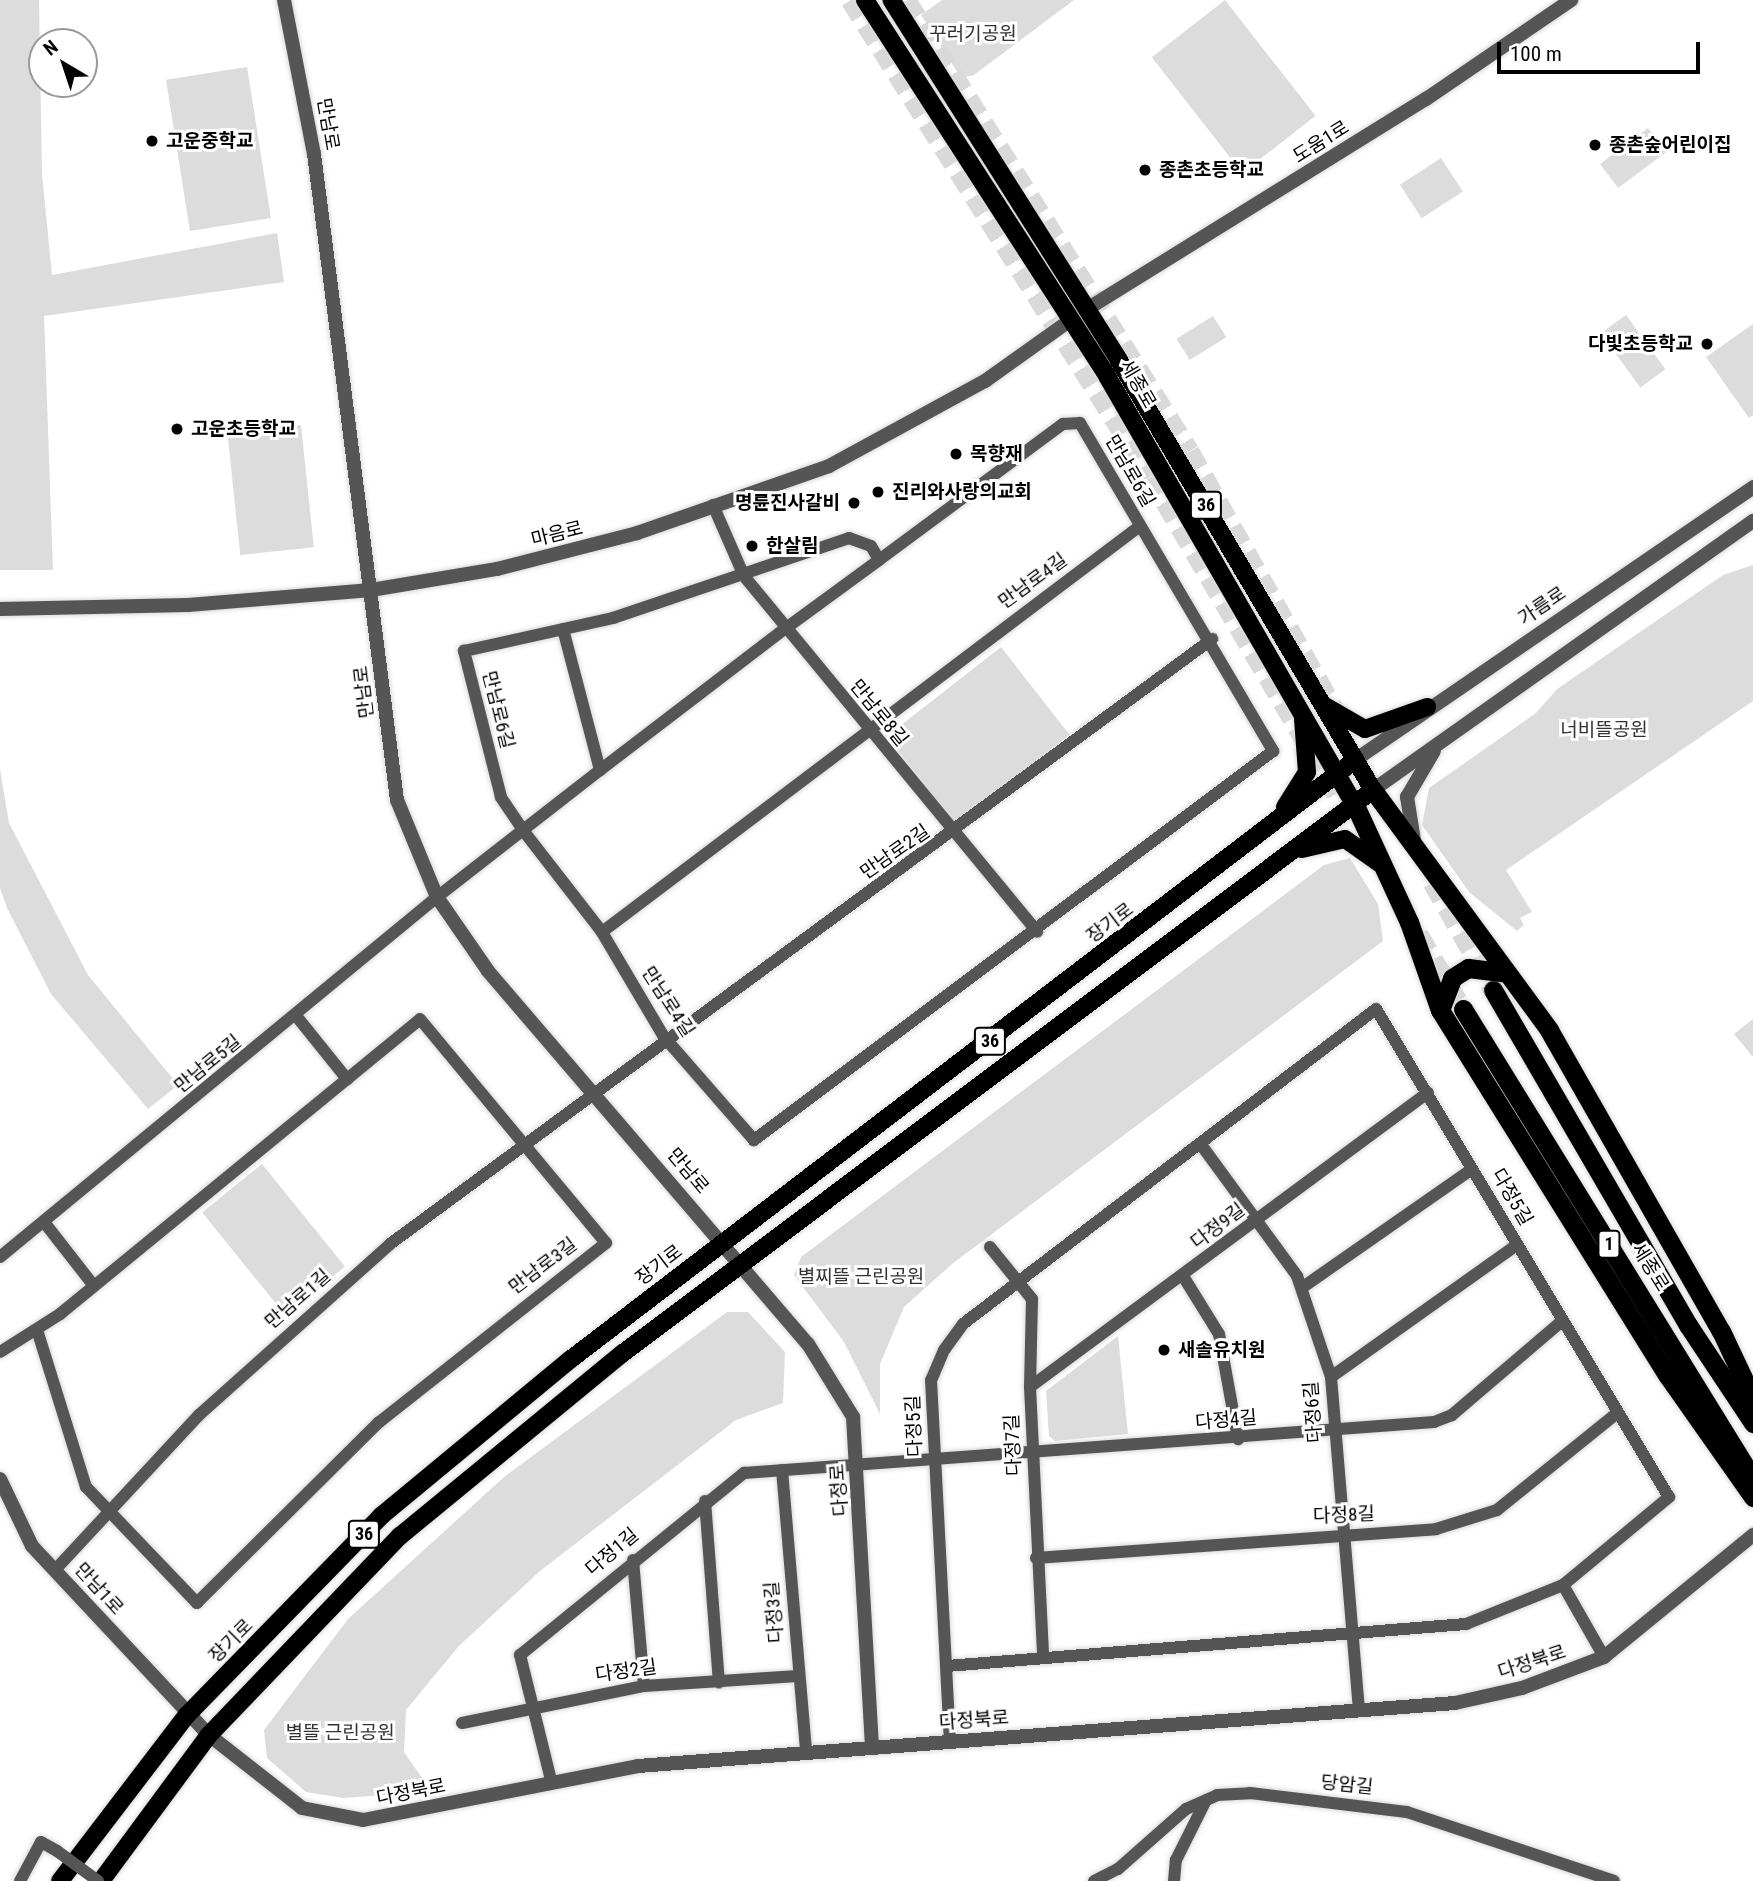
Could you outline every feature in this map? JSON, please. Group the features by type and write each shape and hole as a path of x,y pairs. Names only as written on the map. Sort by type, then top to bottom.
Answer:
{"highway":[{"path":"1373,790 1507,973 1625,1159 1753,1399"},
{"path":"1354,803 1390,876 1440,1010 1668,1376 1753,1497"},
{"path":"1440,1010 1452,978 1468,968 1507,973"},
{"name":"세종로","path":"1493,990 1688,1325 1753,1423"},
{"name":"세종로","path":"1463,1009 1753,1479"}],"main road":[{"name":"세종로","path":"865,0 1079,314 1354,803"},
{"name":"세종로","path":"891,0 1079,314 1373,790"},
{"path":"1321,704 1366,729 1427,707"},
{"name":"36","path":"1257,837 1307,772 1302,712"},
{"name":"장기로","path":"60,1881 187,1714 381,1517 723,1243 1355,760"},
{"path":"1270,863 1373,790"},
{"path":"1270,863 1324,840 1345,839 1362,846 1390,876"},
{"name":"36","path":"99,1881 208,1735 400,1536 623,1353 743,1268 1270,863"}],"street":[{"name":"만남로","path":"284,0 314,154 397,800 437,897 488,971 594,1088 743,1268"},
{"name":"도움1로","path":"1079,314 1426,99 1571,0"},
{"name":"마음로","path":"0,609 188,605 371,590 497,569 638,533 829,466 985,381 1079,314"},
{"name":"만남로6길","path":"437,897 786,628 1072,421 1080,423 1140,526 1212,639 1273,751"},
{"name":"가름로","path":"1355,760 1427,707 1753,487"},
{"name":"만남로8길","path":"713,505 744,576 953,834 1037,932"},
{"path":"1373,790 1459,724 1753,521"},
{"name":"만남로4길","path":"1140,526 866,728 602,932 664,1037 754,1140 1037,932 1273,751"},
{"name":"만남로6길","path":"523,830 501,797 464,651 563,629 744,576 849,538 871,546 879,560"},
{"path":"563,629 600,770"},
{"name":"만남로2길","path":"594,1088 953,834 1212,639"},
{"path":"1423,860 1409,829 1406,797 1424,760 1459,724"},
{"path":"523,830 602,932"},
{"name":"만남로5길","path":"0,1257 297,1017 437,897"},
{"name":"다정5길","path":"947,1666 1348,1631 1466,1624 1563,1585 1669,1497 1377,1009 1202,1146 963,1324 934,1370 934,1459 950,1741"},
{"path":"297,1017 347,1079"},
{"name":"만남로3길","path":"0,1352 37,1330 94,1286 420,1020 525,1141 606,1243 379,1422 197,1603 106,1510 79,1474 37,1330"},
{"name":"만남로1길","path":"55,1570 106,1510 302,1320 594,1088"},
{"name":"다정9길","path":"1030,1387 1427,1093"},
{"name":"다정6길","path":"1202,1146 1260,1218 1303,1287 1331,1377 1348,1631 1359,1711"},
{"path":"1303,1287 1472,1169"},
{"path":"44,1222 94,1286"},
{"path":"1331,1377 1517,1245"},
{"name":"다정7길","path":"990,1247 1020,1282 1034,1311 1030,1387 1036,1558 1043,1657"},
{"name":"다정로","path":"743,1268 808,1344 853,1417 872,1745"},
{"path":"1183,1276 1219,1334 1238,1438"},
{"name":"다정4길","path":"857,1466 934,1459 1032,1456 1434,1422 1452,1415 1562,1321"},
{"name":"다정8길","path":"1036,1558 1340,1532 1398,1533 1480,1518 1514,1499 1618,1413"},
{"name":"다정1길","path":"551,1780 520,1656 705,1501 744,1474 857,1466"},
{"name":"다정3길","path":"782,1470 806,1751"},
{"name":"만남1로","path":"0,1479 32,1546 187,1714"},
{"path":"705,1501 719,1682"},
{"name":"다정북로","path":"187,1714 276,1793 332,1818 397,1818 551,1780 806,1751 1455,1703 1522,1688 1604,1657 1753,1535"},
{"path":"633,1560 644,1686"},
{"path":"1563,1585 1604,1657"},
{"name":"다정2길","path":"463,1723 532,1706 644,1686 798,1676"},
{"name":"당암길","path":"1094,1881 1136,1854 1165,1823 1206,1800 1250,1793 1407,1812 1614,1881"},
{"path":"1174,1881 1177,1860 1206,1800"},
{"path":"20,1881 41,1842 99,1881"}],"green space":[{"path":"0,0 39,0 39,28 28,28 28,98 41,98 42,174 52,275 277,233 284,282 44,316 53,570 0,570"},
{"name":"꾸러기공원","path":"942,0 1074,0 974,75 961,78 921,15"},
{"path":"1225,0 1316,116 1242,173 1152,57"},
{"path":"247,67 271,218 190,231 166,80"},
{"path":"1648,128 1666,152 1618,188 1600,164"},
{"path":"1441,158 1463,192 1422,218 1400,185"},
{"path":"1626,315 1665,369 1640,387 1601,333"},
{"path":"1213,316 1226,337 1190,360 1177,339"},
{"path":"1753,324 1753,415 1749,418 1706,357"},
{"path":"301,425 314,547 240,555 227,433"},
{"name":"너비뜰공원","path":"1753,565 1753,701 1506,870 1532,912 1520,918 1524,925 1517,931 1469,892 1422,825 1429,788 1536,713 1557,689 1723,575"},
{"path":"1001,647 1069,734 955,824 887,736"},
{"path":"0,769 9,823 88,975 178,1085 148,1109 51,994 7,908 0,888"},
{"name":"별찌뜰 근린공원","path":"1350,858 1378,904 1383,941 952,1264 904,1307 880,1364 880,1414 844,1342 794,1275 801,1257 1324,865"},
{"path":"1753,1019 1753,1057 1734,1034"},
{"path":"262,1164 345,1267 285,1315 202,1212"},
{"name":"별뜰 근린공원","path":"727,1312 748,1312 785,1352 783,1403 736,1420 540,1571 458,1647 406,1710 404,1752 425,1782 400,1794 343,1798 306,1792 267,1758 264,1730 348,1619 504,1477"},
{"path":"1118,1336 1128,1434 1055,1441 1049,1436 1046,1391"}],"tunnel":[{"path":"850,0 1150,477 1353,823"},
{"path":"907,0 1190,451 1340,718"},
{"path":"1432,882 1493,990"},
{"path":"1419,934 1463,1009"}],"place":[{"name":"고운중학교","path":"152,141"},
{"name":"종촌숲어린이집","path":"1595,145"},
{"name":"종촌초등학교","path":"1145,170"},
{"name":"다빛초등학교","path":"1707,344"},
{"name":"고운초등학교","path":"177,429"},
{"name":"목향재","path":"956,454"},
{"name":"진리와사랑의교회","path":"878,492"},
{"name":"명륜진사갈비","path":"854,503"},
{"name":"한살림","path":"752,546"},
{"name":"새솔유치원","path":"1164,1350"}]}
